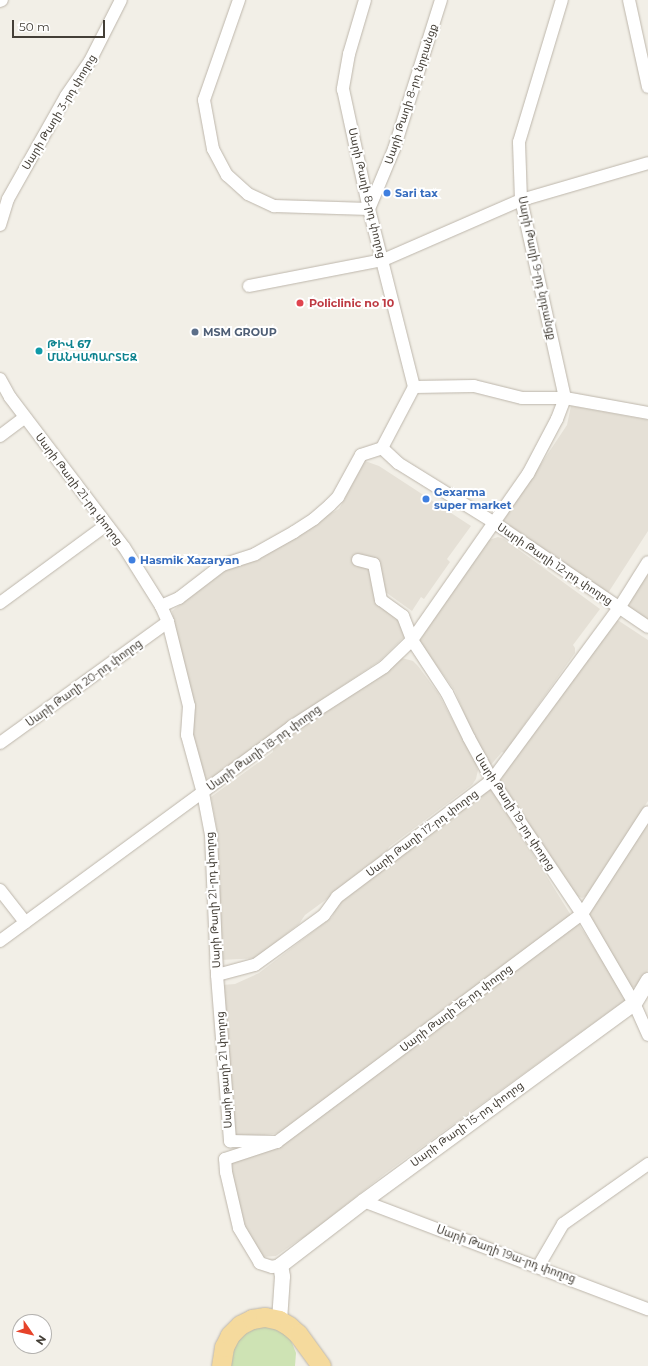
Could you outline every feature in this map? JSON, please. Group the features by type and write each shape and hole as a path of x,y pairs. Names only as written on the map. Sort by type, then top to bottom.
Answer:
{"main road":[{"path":"222,1364 224,1347 230,1335 240,1325 252,1319 266,1317 279,1320 298,1334 320,1366"},
{"path":"298,1334 305,1350 306,1366"}],"street":[{"name":"Սարի Թաղի 3-րդ փողոց","path":"0,225 8,199 66,96 90,61 121,0"},
{"path":"239,0 204,100 213,149 227,175 248,194 274,206 369,209"},
{"name":"Սարի Թաղի 8-րդ փողոց","path":"366,0 349,54 343,89 369,209 414,386"},
{"name":"Սարի Թաղի 8-րդ նրբանցք","path":"369,209 394,148 441,0"},
{"name":"Սարի Թաղի 9-րդ նրբանցք","path":"562,0 520,142 521,200 565,398"},
{"path":"629,0 648,87"},
{"path":"250,286 383,260 521,200 648,163"},
{"name":"Սարի Թաղի 21-րդ փողոց","path":"0,379 10,397 124,547 161,606 168,622 189,706 187,735 203,793 211,836 217,975"},
{"path":"161,606 180,598 222,565 256,554 314,519 337,498 361,456 382,448 414,386 472,386 522,398 565,398 648,413"},
{"path":"493,522 528,474 557,419 565,398"},
{"path":"0,436 25,417"},
{"name":"Սարի Թաղի 12-րդ փողոց","path":"382,448 398,463 493,522 648,627"},
{"name":"Սարի Թաղի 18-րդ փողոց","path":"0,941 291,727 384,667 412,640 493,522"},
{"path":"0,603 106,525"},
{"name":"Սարի Թաղի 19-րդ փողոց","path":"358,560 374,564 381,600 403,616 412,640 447,692 469,738 492,780 582,914 634,1003 648,1035"},
{"name":"Սարի Թաղի 17-րդ փողոց","path":"217,975 255,965 324,915 337,897 492,780 619,608 648,562"},
{"name":"Սարի Թաղի 20-րդ փողոց","path":"0,743 168,622"},
{"name":"Սարի Թաղի 16-րդ փողոց","path":"280,1265 272,1267 260,1263 239,1228 226,1172 225,1159 278,1142 582,914 648,812"},
{"path":"0,890 25,922"},
{"name":"Սարի թաղի 21 փողոց","path":"217,975 230,1141 278,1142"},
{"name":"Սարի Թաղի 15-րդ փողոց","path":"280,1265 363,1201 634,1003 648,980"},
{"path":"538,1267 563,1224 648,1164"},
{"name":"Սարի Թաղի 19ա-րդ փողոց","path":"363,1201 648,1309"},
{"path":"279,1320 282,1276 280,1265"}],"shaded area":[{"path":"571,406 648,420 648,531 608,593 503,521 567,425"},
{"path":"365,461 379,466 471,526 447,559 450,562 424,599 421,597 412,611 384,591 372,566 379,601 401,618 406,635 381,660 308,709 205,784 193,735 172,611 234,564 258,560 322,518 339,509"},
{"path":"498,537 504,539 600,609 573,645 575,648 575,653 517,735 517,738 505,753 502,752 489,767 479,751 455,691 419,641 486,541"},
{"path":"648,570 648,621 626,606"},
{"path":"616,619 648,640 648,801 586,896 582,898 577,896 496,780"},
{"path":"402,658 413,661 438,693 475,762 478,770 476,779 472,785 389,847 383,858 305,915 299,924 261,954 260,958 219,960 214,852 218,835 211,797 273,752 273,749 370,678"},
{"path":"488,789 495,793 572,917 281,1133 231,1139 222,985 235,984 259,973 332,917 338,903"},
{"path":"648,817 648,970 638,986 630,988 584,914"},
{"path":"578,923 627,999 386,1173 333,1215 316,1231 299,1240 276,1256 262,1257 242,1227 228,1162 274,1149"}],"green space":[{"path":"263,1325 278,1328 290,1338 296,1353 295,1366 231,1366 230,1355 241,1334"}],"place":[{"name":"Sari tax","path":"387,193"},
{"name":"Policlinic no 10","path":"300,303"},
{"name":"MSM GROUP","path":"195,332"},
{"name":"ԹԻՎ 67 ՄԱՆԿԱՊԱՐՏԵԶ","path":"39,351"},
{"name":"Gexarma super market","path":"426,499"},
{"name":"Hasmik Xazaryan","path":"132,560"}]}
